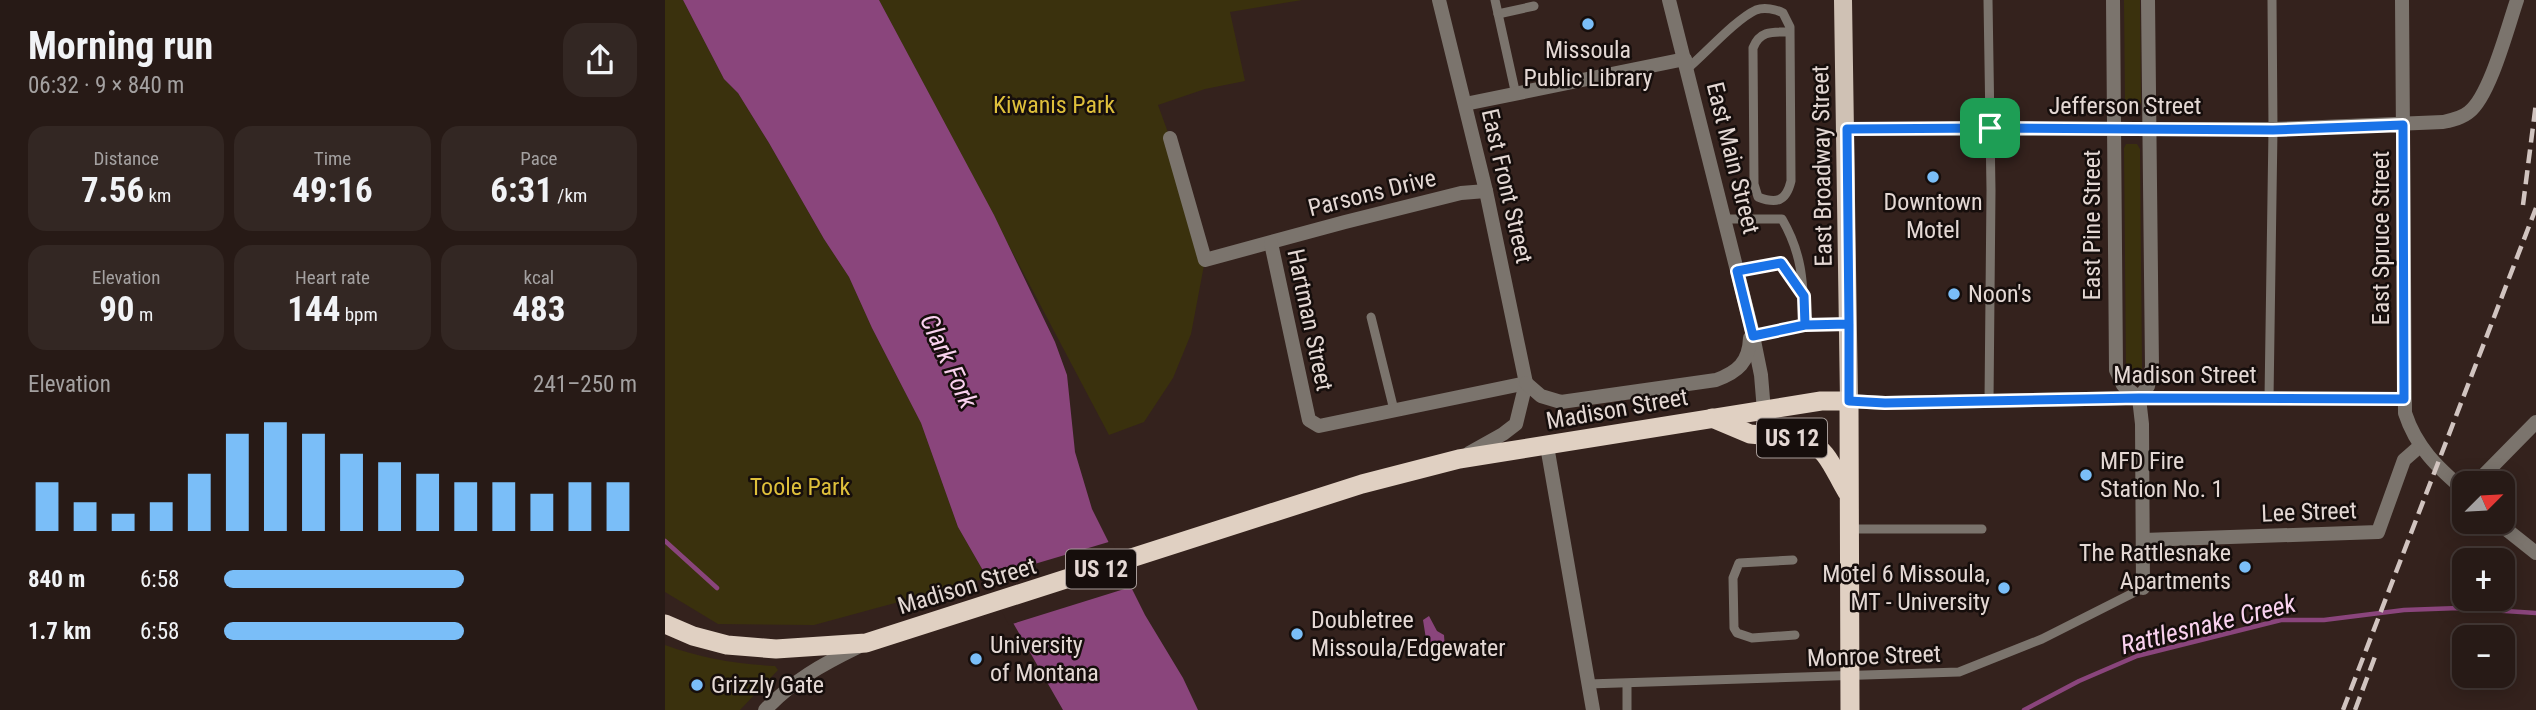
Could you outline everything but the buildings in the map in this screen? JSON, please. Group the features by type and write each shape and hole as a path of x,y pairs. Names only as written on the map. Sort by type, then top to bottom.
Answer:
{"highway":[{"name":"Madison Street","path":"866,643 1363,484 1459,459 1821,401 1849,401"},
{"name":"East Broadway Street","path":"1849,401 1850,710"},
{"name":"US 12","path":"1712,418 1749,434 1804,439 1813,443 1824,452 1848,493"},
{"path":"665,618 693,636"},
{"name":"US 12","path":"665,624 693,636 727,645 776,649 866,643"}],"main road":[{"name":"East Broadway Street","path":"1843,0 1849,401"}],"street":[{"name":"East Front Street","path":"1439,0 1486,191 1526,383"},
{"name":"East Main Street","path":"1669,0 1752,331 1761,375 1764,411"},
{"name":"East Pine Street","path":"2113,0 2116,370 2123,385 2139,398"},
{"path":"2143,588 2142,424 2139,398 2148,386 2152,367 2148,0"},
{"name":"East Spruce Street","path":"2402,0 2405,413 2420,446 2436,466 2452,480"},
{"name":"Jefferson Street","path":"1847,129 2273,130 2450,121 2463,116 2483,95 2517,0"},
{"path":"1465,104 1686,64"},
{"name":"Hartman Street","path":"1170,138 1205,260 1271,243 1309,420 1319,426 1526,383"},
{"name":"Parsons Drive","path":"1271,243 1461,193 1486,191"},
{"name":"Madison Street","path":"1526,383 1541,396 1562,402 1716,380 1734,373 1745,361 1752,331"},
{"path":"1459,459 1516,424 1526,383"},
{"name":"Madison Street","path":"1849,401 2404,399"},
{"path":"2488,471 2536,422"},
{"path":"1547,446 1593,710"},
{"name":"Lee Street","path":"2143,540 2378,532 2405,460 2420,446"},
{"path":"2512,534 2536,553"},
{"name":"US 12","path":"765,710 785,689 804,675 866,643"}],"lane":[{"path":"1495,0 1515,95"},
{"path":"1989,0 1989,402"},
{"path":"2269,399 2272,0"},
{"path":"1498,15 1534,6"},
{"path":"1686,64 1758,9 1775,9 1788,19 1790,32 1791,181 1788,193 1782,199 1771,202 1758,197 1754,184 1753,48 1756,39 1766,32 1790,32"},
{"path":"1724,219 1782,219 1797,248 1805,325"},
{"path":"1737,271 1781,263 1804,296"},
{"path":"1371,317 1394,410"},
{"path":"1752,331 1805,325 1849,324"},
{"path":"1848,529 1982,529"},
{"path":"1793,560 1739,564 1733,578 1734,628 1737,633 1752,638 1795,635"},
{"name":"Monroe Street","path":"1588,684 1959,672 2042,639 2143,588"},
{"path":"1627,684 1627,710"}],"green space":[{"name":"Toole Park","path":"665,0 683,0 724,79 738,93 849,277 921,423 958,527 987,578 814,625 718,624 665,592"},
{"name":"Kiwanis Park","path":"879,0 1302,0 1230,12 1245,81 1205,89 1158,105 1205,260 1191,334 1173,378 1144,422 1109,435"},
{"path":"2124,0 2140,0 2141,104 2137,109 2127,109 2125,104"},
{"path":"2126,144 2137,144 2140,149 2142,369 2138,374 2128,374 2126,369"},
{"path":"665,645 719,660 775,666 778,670 740,710 665,710"}],"water":[{"name":"Clark Fork","path":"683,0 879,0 994,215 1055,342 1067,375 1075,452 1092,509 1145,615 1183,678 1198,710 1063,710 958,527 921,423 849,277 738,93 724,79"},
{"path":"1429,616 1437,631 1444,635 1445,649 1439,652 1426,639 1423,620"}],"pier":[{"path":"1112,541 1134,586 1009,625 984,579"}],"waterway":[{"path":"665,541 717,588"},
{"name":"Rattlesnake Creek","path":"2024,710 2079,681 2137,656 2281,620 2324,620 2404,610 2459,608 2536,613"}],"railway":[{"path":"2523,205 2536,103"},
{"path":"2343,710 2536,208"},
{"path":"2355,710 2376,654"}],"place":[{"name":"Missoula Public Library","path":"1588,24"},
{"name":"Downtown Motel","path":"1933,177"},
{"name":"Noon's","path":"1954,294"},
{"name":"MFD Fire Station No. 1","path":"2086,475"},
{"name":"The Rattlesnake Apartments","path":"2245,567"},
{"name":"Motel 6 Missoula, MT - University","path":"2004,588"},
{"name":"Doubletree Missoula/Edgewater","path":"1297,634"},
{"name":"University of Montana","path":"976,659"},
{"name":"Grizzly Gate","path":"697,685"}],"route":[{"path":"1990,128 1847,129 1849,324 1805,325 1753,336 1737,271 1781,263 1804,296 1805,325 1820,324 1849,324 1849,401 1885,403 2139,398 2404,399 2403,125 2273,130 1990,128"}]}
